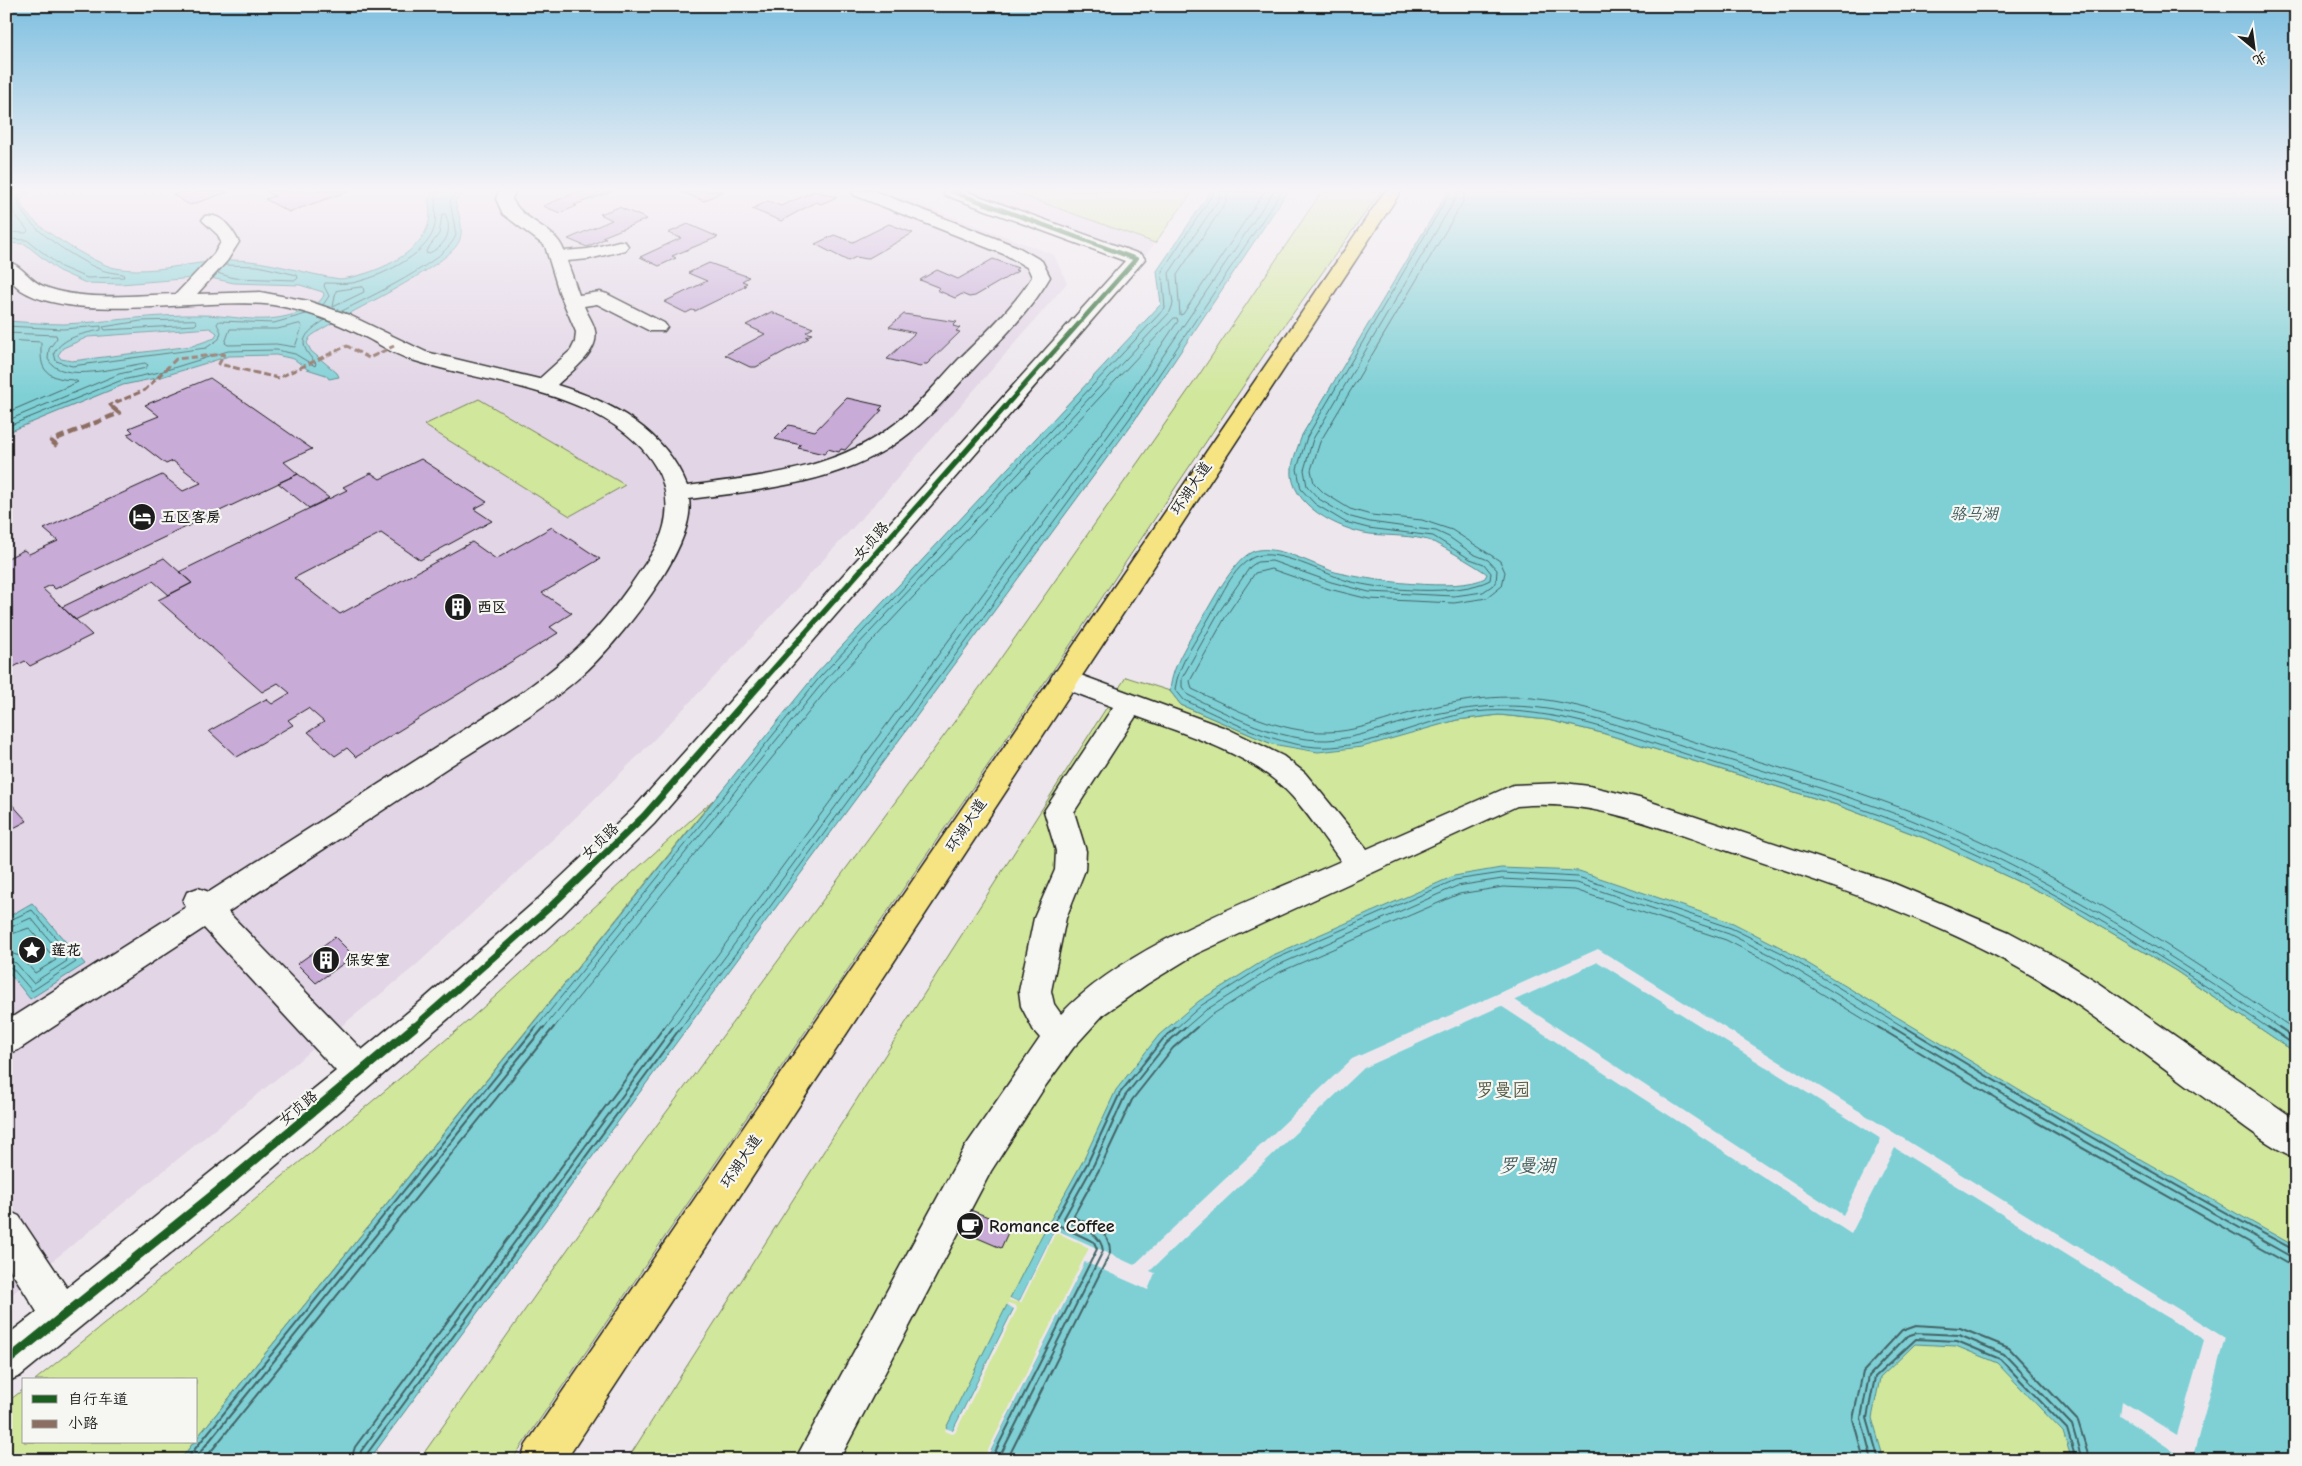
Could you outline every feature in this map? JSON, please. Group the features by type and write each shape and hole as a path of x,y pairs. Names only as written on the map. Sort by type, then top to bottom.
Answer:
{"main road":[{"name":"环湖大道","path":"541,1460 1064,678 1347,259"}],"street":[{"path":"182,299 219,259"},
{"path":"543,387 567,366 585,342 586,332 573,302 559,259"},
{"path":"676,494 799,476 839,465 870,452 903,429 1003,326 1041,277 1036,265 1026,259"},
{"name":"女贞路","path":"6,1362 437,1008 549,908 644,816 1136,259"},
{"path":"6,266 26,285 49,296 104,301 260,298 297,304 352,323 384,342 417,355 543,387 593,405 613,415 650,442 667,464 674,479 678,508 670,542 630,604 578,664 521,707 202,906 6,1039"},
{"path":"573,302 600,298 657,327"},
{"path":"1064,678 1218,736 1273,763 1295,781 1361,864"},
{"path":"1061,1037 1046,1021 1038,1006 1035,991 1050,918 1070,870 1071,851 1059,811 1130,703"},
{"path":"816,1460 978,1159 1004,1117 1061,1037 1092,1004 1136,974 1186,945 1513,796 1545,792 1585,796 1631,807 1880,890 1958,923 2036,962 2085,991 2296,1141"},
{"path":"202,906 360,1072"},
{"path":"6,1229 63,1316"}],"shaded area":[{"path":"6,259 1056,259 1067,283 883,495 742,648 640,754 565,828 414,967 6,1299"}],"green space":[{"path":"1276,259 1332,259 1276,337 1075,638 512,1460 419,1460 623,1171 991,672 1197,378"},
{"path":"479,399 625,485 570,516 424,425"},
{"name":"罗曼园","path":"1126,677 1170,691 1181,705 1272,744 1412,732 1457,720 1499,715 1548,720 1602,733 1837,805 1932,841 2053,898 2176,971 2296,1053 2296,1460 627,1460"},
{"path":"713,800 198,1437 198,1378 37,1378 166,1274 467,1022"},
{"path":"22,1391 22,1444 192,1444 180,1460 6,1460 6,1403"}],"water":[{"path":"44,259 94,259 115,268 129,270 158,269 232,260 259,262 340,279 371,272 397,259 441,259 417,276 310,337 307,343 311,351 337,373 339,377 329,379 326,375 307,369 294,359 276,355 229,356 161,377 123,385 6,433 6,321 64,324 184,315 268,319 304,311 321,300 324,295 323,292 300,285 234,283 206,277 121,284 86,283 59,271","holes":["210,328 217,333 215,338 192,346 72,361 61,359 58,355 63,348 88,337"]},
{"path":"1165,259 1242,259 1134,421 369,1460 180,1460 192,1444 198,1444 198,1437 816,674 1161,304 1157,271"},
{"name":"骆马湖","path":"1407,259 2296,259 2296,1053 2176,971 2053,898 1932,841 1837,805 1602,733 1548,720 1499,715 1457,720 1362,747 1318,752 1272,744 1181,705 1170,691 1174,670 1226,579 1239,562 1252,552 1271,550 1282,552 1335,572 1412,584 1455,585 1485,578 1487,574 1431,541 1358,532 1331,521 1318,513 1298,493 1293,481 1292,468 1302,435"},
{"name":"罗曼湖","path":"1501,868 1579,871 1733,923 1782,948 2032,1098 2296,1247 2296,1460 2072,1460 2063,1432 1997,1363 1956,1346 1915,1344 1880,1378 1872,1418 1884,1460 986,1460 1092,1247 1055,1229 1019,1302 1010,1298 1084,1159 1116,1090 1159,1035 1199,1001 1271,956 1454,876"},
{"path":"32,903 85,964 30,999 6,969 6,918"},
{"path":"1007,1305 1014,1308 952,1432 946,1428"}],"pier":[{"path":"1598,949 2225,1338 2192,1460 2187,1460 2120,1416 2122,1401 2177,1435 2204,1340 1895,1148 1851,1234 1501,1006 1364,1068 1150,1271 1155,1273 1148,1290 1085,1262 986,1460 983,1460 1089,1248 1056,1232 1021,1303 1009,1300 1010,1298 1019,1302 1055,1229 1134,1265 1352,1059","holes":["1598,962 1881,1139 1843,1215 1515,1000"]},
{"path":"1008,1303 1016,1306 1017,1309 955,1433 952,1434 945,1431 946,1428 953,1431 1014,1309 1007,1305"}],"building":[{"path":"645,259 673,259 659,266"},
{"path":"992,259 1018,268 1015,270 1018,271 975,296 969,297 962,294 955,298 937,290 940,288 920,280 937,270 958,279"},
{"path":"709,263 749,277 742,281 747,283 744,285 746,286 695,311 692,310 686,313 664,302 707,281 688,273"},
{"path":"771,312 813,328 806,332 812,334 806,337 809,338 756,367 750,367 725,355 765,334 746,325"},
{"path":"904,314 957,322 953,326 960,328 956,331 960,332 927,364 920,367 887,359 915,333 889,327"},
{"path":"210,378 312,449 284,462 298,474 55,589 51,585 43,589 92,635 30,666 25,661 6,671 6,559 24,550 29,554 58,541 44,529 162,475 183,491 201,483 173,461 166,464 127,434 133,432 129,428 159,416 145,405"},
{"path":"847,398 883,406 879,410 882,410 845,450 841,449 839,452 828,449 824,454 798,448 801,445 775,439 789,425 815,431"},
{"name":"西区","path":"421,459 487,502 474,509 492,521 420,560 381,533 294,578 340,614 472,542 496,559 552,527 600,559 542,593 572,613 550,627 558,633 356,757 347,748 335,756 308,732 324,722 308,708 288,720 293,725 237,757 209,731 266,699 272,704 290,693 278,683 262,692 158,600 192,583 179,572 347,490 343,487 371,473 380,479"},
{"path":"298,474 329,498 309,508 278,483"},
{"path":"164,558 192,583 169,595 153,581 75,620 62,607"},
{"path":"9,801 27,821 6,832 6,802"},
{"name":"保安室","path":"335,937 354,956 316,983 297,964"},
{"path":"963,1207 1011,1226 1001,1248 952,1227"}],"marked path":[{"path":"57,446 51,441 119,413 110,405 145,390 176,359 224,354 219,364 278,378 347,346 369,358 394,346"}],"cycle path":[{"path":"6,1362 219,1190 437,1008 549,908 644,816 1136,259"}],"place":[{"name":"五区客房","path":"142,517"},
{"name":"西区","path":"458,607"},
{"name":"莲花","path":"32,950"},
{"name":"保安室","path":"326,960"},
{"name":"Romance Coffee","path":"970,1226"}]}
